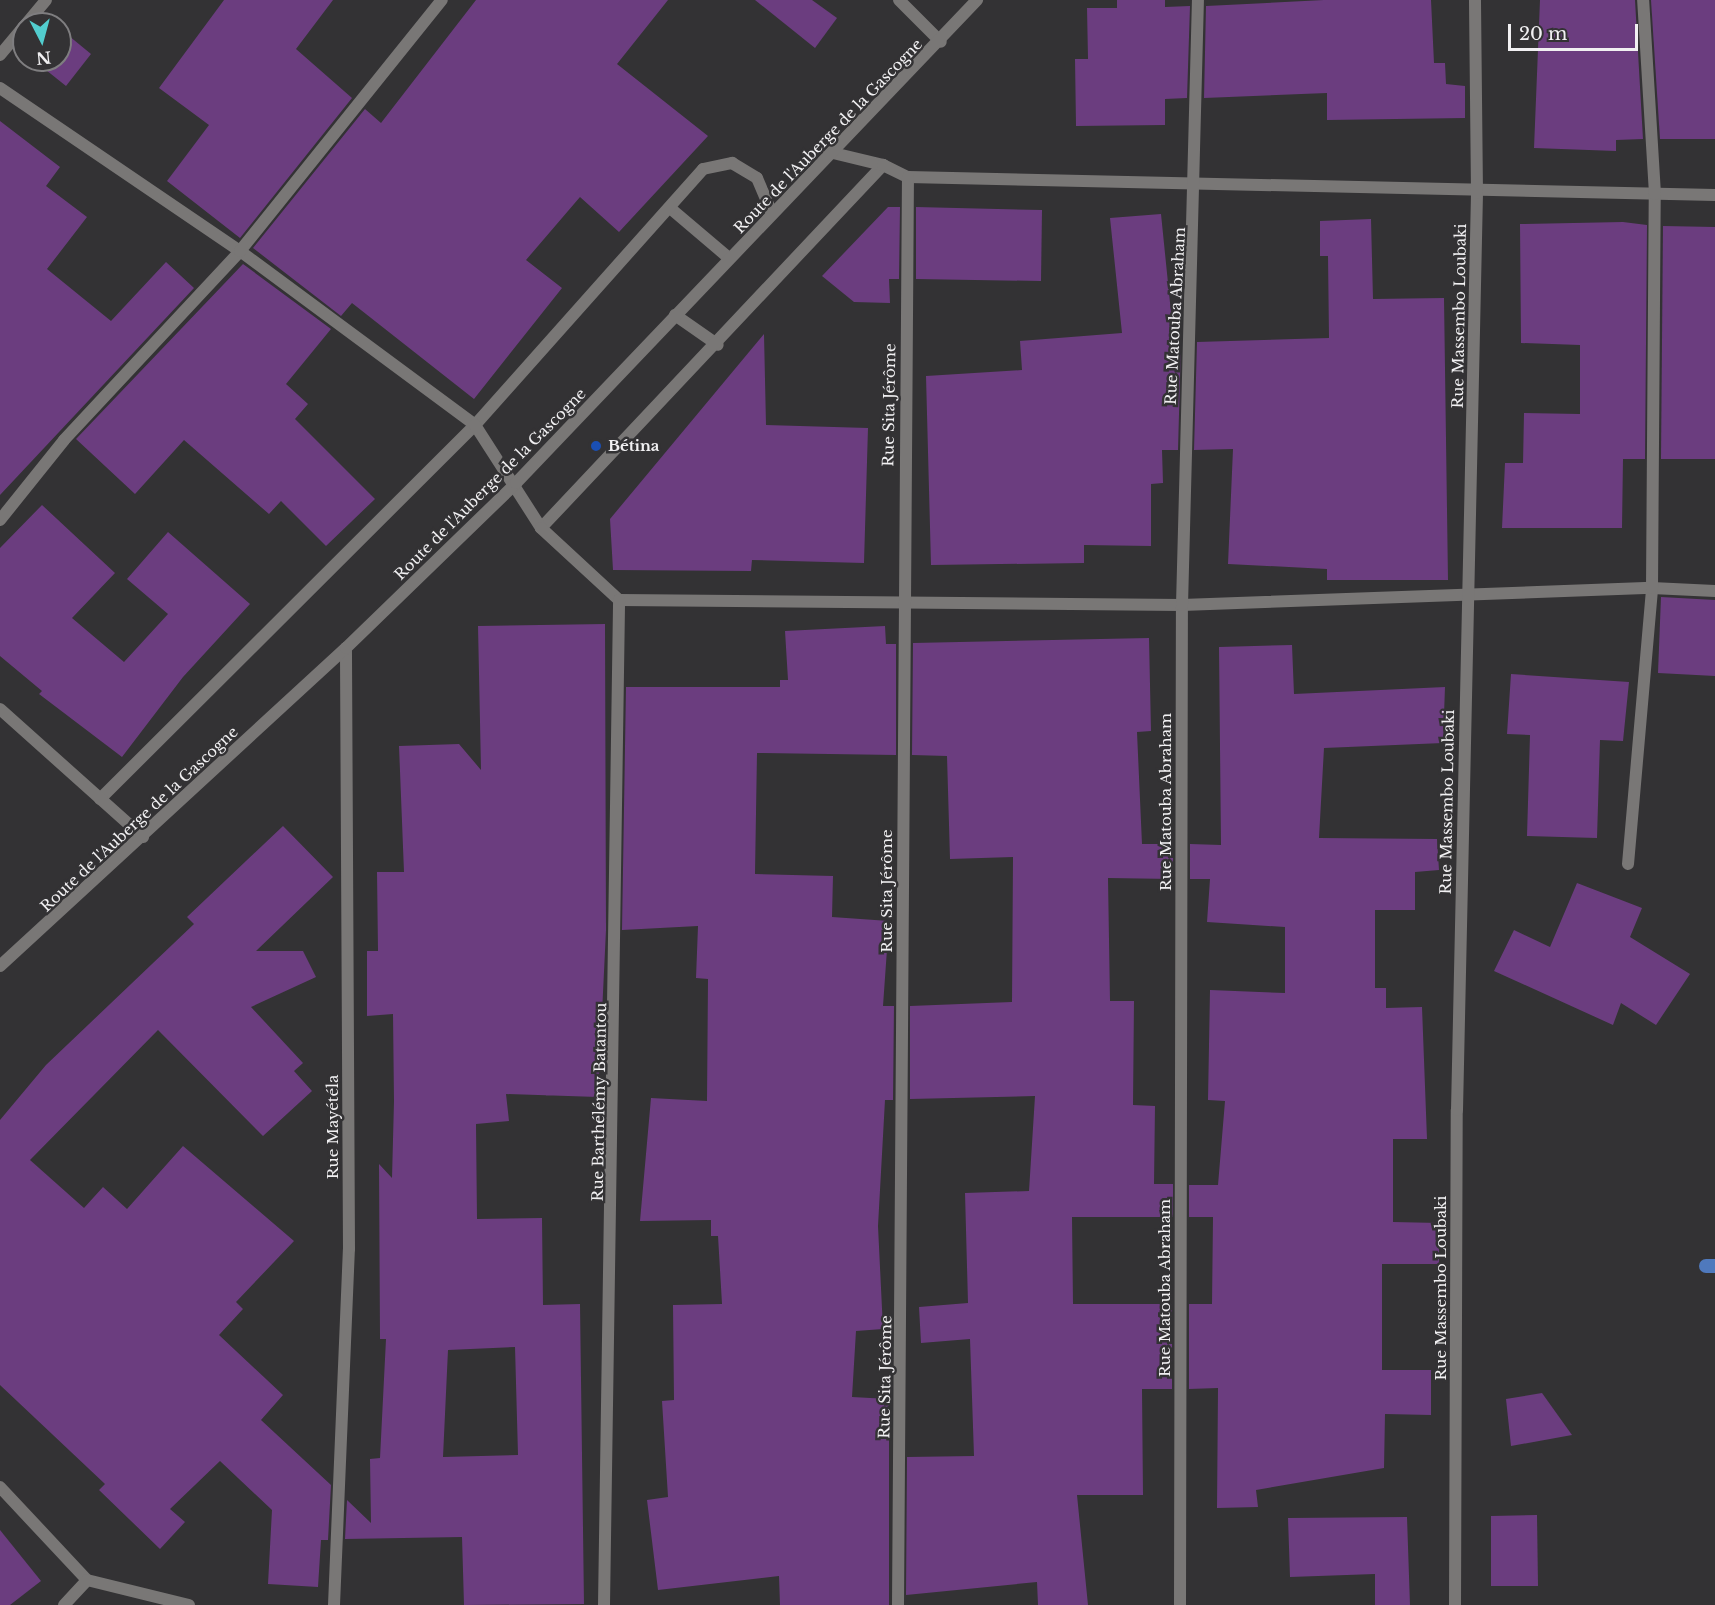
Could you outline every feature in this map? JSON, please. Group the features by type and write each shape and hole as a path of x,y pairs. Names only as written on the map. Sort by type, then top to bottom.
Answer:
{"street":[{"path":"36,12 46,0"},
{"path":"0,520 64,441 240,250 442,0"},
{"path":"899,0 941,42"},
{"name":"Route de l'Auberge de la Gascogne","path":"0,966 346,648 516,483 829,152 941,42 977,0"},
{"name":"Rue Matouba Abraham","path":"1180,1605 1182,605 1196,186 1198,0"},
{"name":"Rue Massembo Loubaki","path":"1455,1605 1466,598 1477,193 1475,0"},
{"path":"1628,864 1652,588 1655,194 1643,0"},
{"path":"0,56 12,41"},
{"path":"0,88 240,250 475,425 516,483 541,528 619,600 1182,605 1466,598 1652,588 1715,591"},
{"path":"829,152 883,165 908,177 1477,193 1715,195"},
{"path":"100,799 475,425 704,169 732,163 757,178 772,213"},
{"path":"541,528 718,345 883,165"},
{"name":"Rue Sita Jérôme","path":"898,1605 901,604 908,177"},
{"path":"670,208 729,258"},
{"path":"675,315 718,345"},
{"name":"Rue Barthélémy Batantou","path":"604,1605 619,600"},
{"name":"Rue Mayétéla","path":"334,1605 348,1249 346,648"},
{"path":"0,709 142,837"},
{"path":"0,1487 87,1580 189,1605"},
{"path":"64,1605 87,1580"}],"building":[{"path":"224,0 333,0 296,49 352,98 240,238 167,181 209,125 159,88"},
{"path":"476,0 668,0 617,64 708,136 619,232 580,197 526,260 562,288 474,399 352,303 341,316 253,248 365,109 381,123"},
{"path":"755,0 812,0 837,18 815,48"},
{"path":"1117,0 1165,0 1165,7 1190,6 1187,98 1165,99 1165,125 1076,126 1075,59 1088,59 1087,8 1117,8"},
{"path":"1324,0 1431,0 1434,63 1445,63 1446,84 1465,86 1465,118 1327,120 1327,93 1204,98 1206,6"},
{"path":"1540,0 1635,0 1643,139 1616,140 1616,151 1534,148"},
{"path":"1651,0 1715,0 1715,139 1660,139"},
{"path":"72,38 91,54 66,86 48,72 72,72"},
{"path":"0,121 60,167 46,186 87,217 47,269 111,321 166,262 194,288 0,495"},
{"path":"888,207 900,207 899,279 889,279 890,303 854,302 822,276"},
{"path":"916,207 1042,210 1041,281 916,279"},
{"path":"1161,214 1174,342 1181,342 1178,450 1162,450 1163,483 1151,484 1151,546 1084,545 1084,563 931,565 926,376 1022,370 1020,341 1122,333 1110,218"},
{"path":"1371,219 1373,299 1444,298 1448,580 1327,580 1327,569 1228,564 1233,449 1194,450 1197,342 1329,338 1328,256 1320,256 1320,221"},
{"path":"1623,222 1647,225 1645,459 1623,459 1622,528 1502,528 1505,463 1523,463 1524,413 1580,414 1580,345 1521,343 1520,224"},
{"path":"1663,226 1715,227 1715,459 1661,459"},
{"path":"243,264 331,329 286,384 308,404 295,419 375,499 326,546 281,501 269,514 184,440 135,494 76,439"},
{"path":"764,334 766,425 868,428 864,563 752,560 751,571 613,570 610,519"},
{"path":"42,505 115,573 72,618 124,662 168,614 127,579 168,532 250,604 183,677 122,757 39,694 42,691 0,656 0,548"},
{"path":"1661,597 1715,600 1715,676 1658,673"},
{"path":"605,624 606,930 598,1097 506,1094 509,1121 476,1124 477,1219 542,1218 543,1305 580,1304 584,1604 464,1605 462,1537 345,1539 347,1500 371,1523 370,1459 380,1458 386,1339 380,1339 379,1164 392,1178 393,1014 367,1016 367,951 378,951 377,872 404,872 399,746 459,744 481,770 478,626","holes":["515,1347 518,1455 443,1457 448,1350"]},
{"path":"885,626 886,644 896,644 896,755 757,753 755,874 833,876 832,917 889,921 883,1006 894,1006 893,1100 885,1100 878,1226 883,1329 856,1331 852,1397 889,1399 889,1605 780,1605 779,1576 658,1590 647,1500 668,1497 662,1401 674,1400 673,1305 722,1304 718,1236 711,1236 711,1220 640,1221 651,1098 707,1101 708,979 696,978 698,926 622,930 626,687 780,687 780,680 788,680 785,631"},
{"path":"1149,638 1151,731 1137,732 1142,844 1173,844 1173,879 1108,878 1110,1001 1134,1001 1133,1105 1155,1106 1154,1184 1173,1184 1173,1217 1072,1217 1073,1304 1172,1304 1172,1389 1142,1389 1143,1495 1077,1495 1088,1605 1038,1605 1037,1582 906,1595 907,1457 974,1456 970,1339 921,1343 919,1307 968,1303 965,1193 1029,1191 1035,1096 910,1099 910,1006 1012,1002 1013,857 950,859 947,756 912,755 913,643"},
{"path":"1292,645 1294,694 1445,687 1443,743 1324,748 1319,838 1437,839 1439,870 1415,872 1415,910 1375,910 1375,988 1386,988 1386,1008 1422,1007 1427,1139 1393,1139 1393,1222 1439,1223 1439,1264 1382,1264 1382,1370 1431,1370 1431,1415 1385,1414 1384,1468 1256,1490 1258,1507 1217,1508 1218,1388 1189,1389 1189,1304 1212,1304 1213,1217 1189,1217 1189,1185 1218,1185 1225,1101 1208,1100 1210,990 1285,993 1285,927 1207,922 1210,879 1190,879 1190,844 1221,845 1219,647"},
{"path":"1511,674 1629,682 1623,741 1600,740 1597,838 1527,836 1530,735 1507,734"},
{"path":"283,826 333,877 256,951 303,951 316,977 251,1007 303,1063 294,1071 312,1091 263,1136 158,1030 30,1160 84,1208 103,1187 127,1209 183,1146 294,1241 236,1302 243,1309 219,1335 283,1395 261,1420 331,1485 328,1540 321,1540 318,1587 268,1584 272,1510 220,1461 170,1509 185,1522 160,1549 99,1490 105,1484 0,1385 0,1120 46,1065 194,924 187,917"},
{"path":"1577,883 1642,908 1630,937 1690,974 1656,1025 1621,1003 1613,1025 1494,971 1514,930 1550,947"},
{"path":"1542,1393 1572,1435 1511,1446 1506,1399"},
{"path":"1537,1515 1538,1586 1491,1586 1491,1516"},
{"path":"1407,1517 1410,1605 1375,1605 1375,1574 1290,1577 1288,1518"},
{"path":"0,1530 41,1581 10,1605 0,1605"}],"waterway":[{"path":"1706,1266 1715,1266"}],"place":[{"name":"Bétina","path":"596,446"}]}
